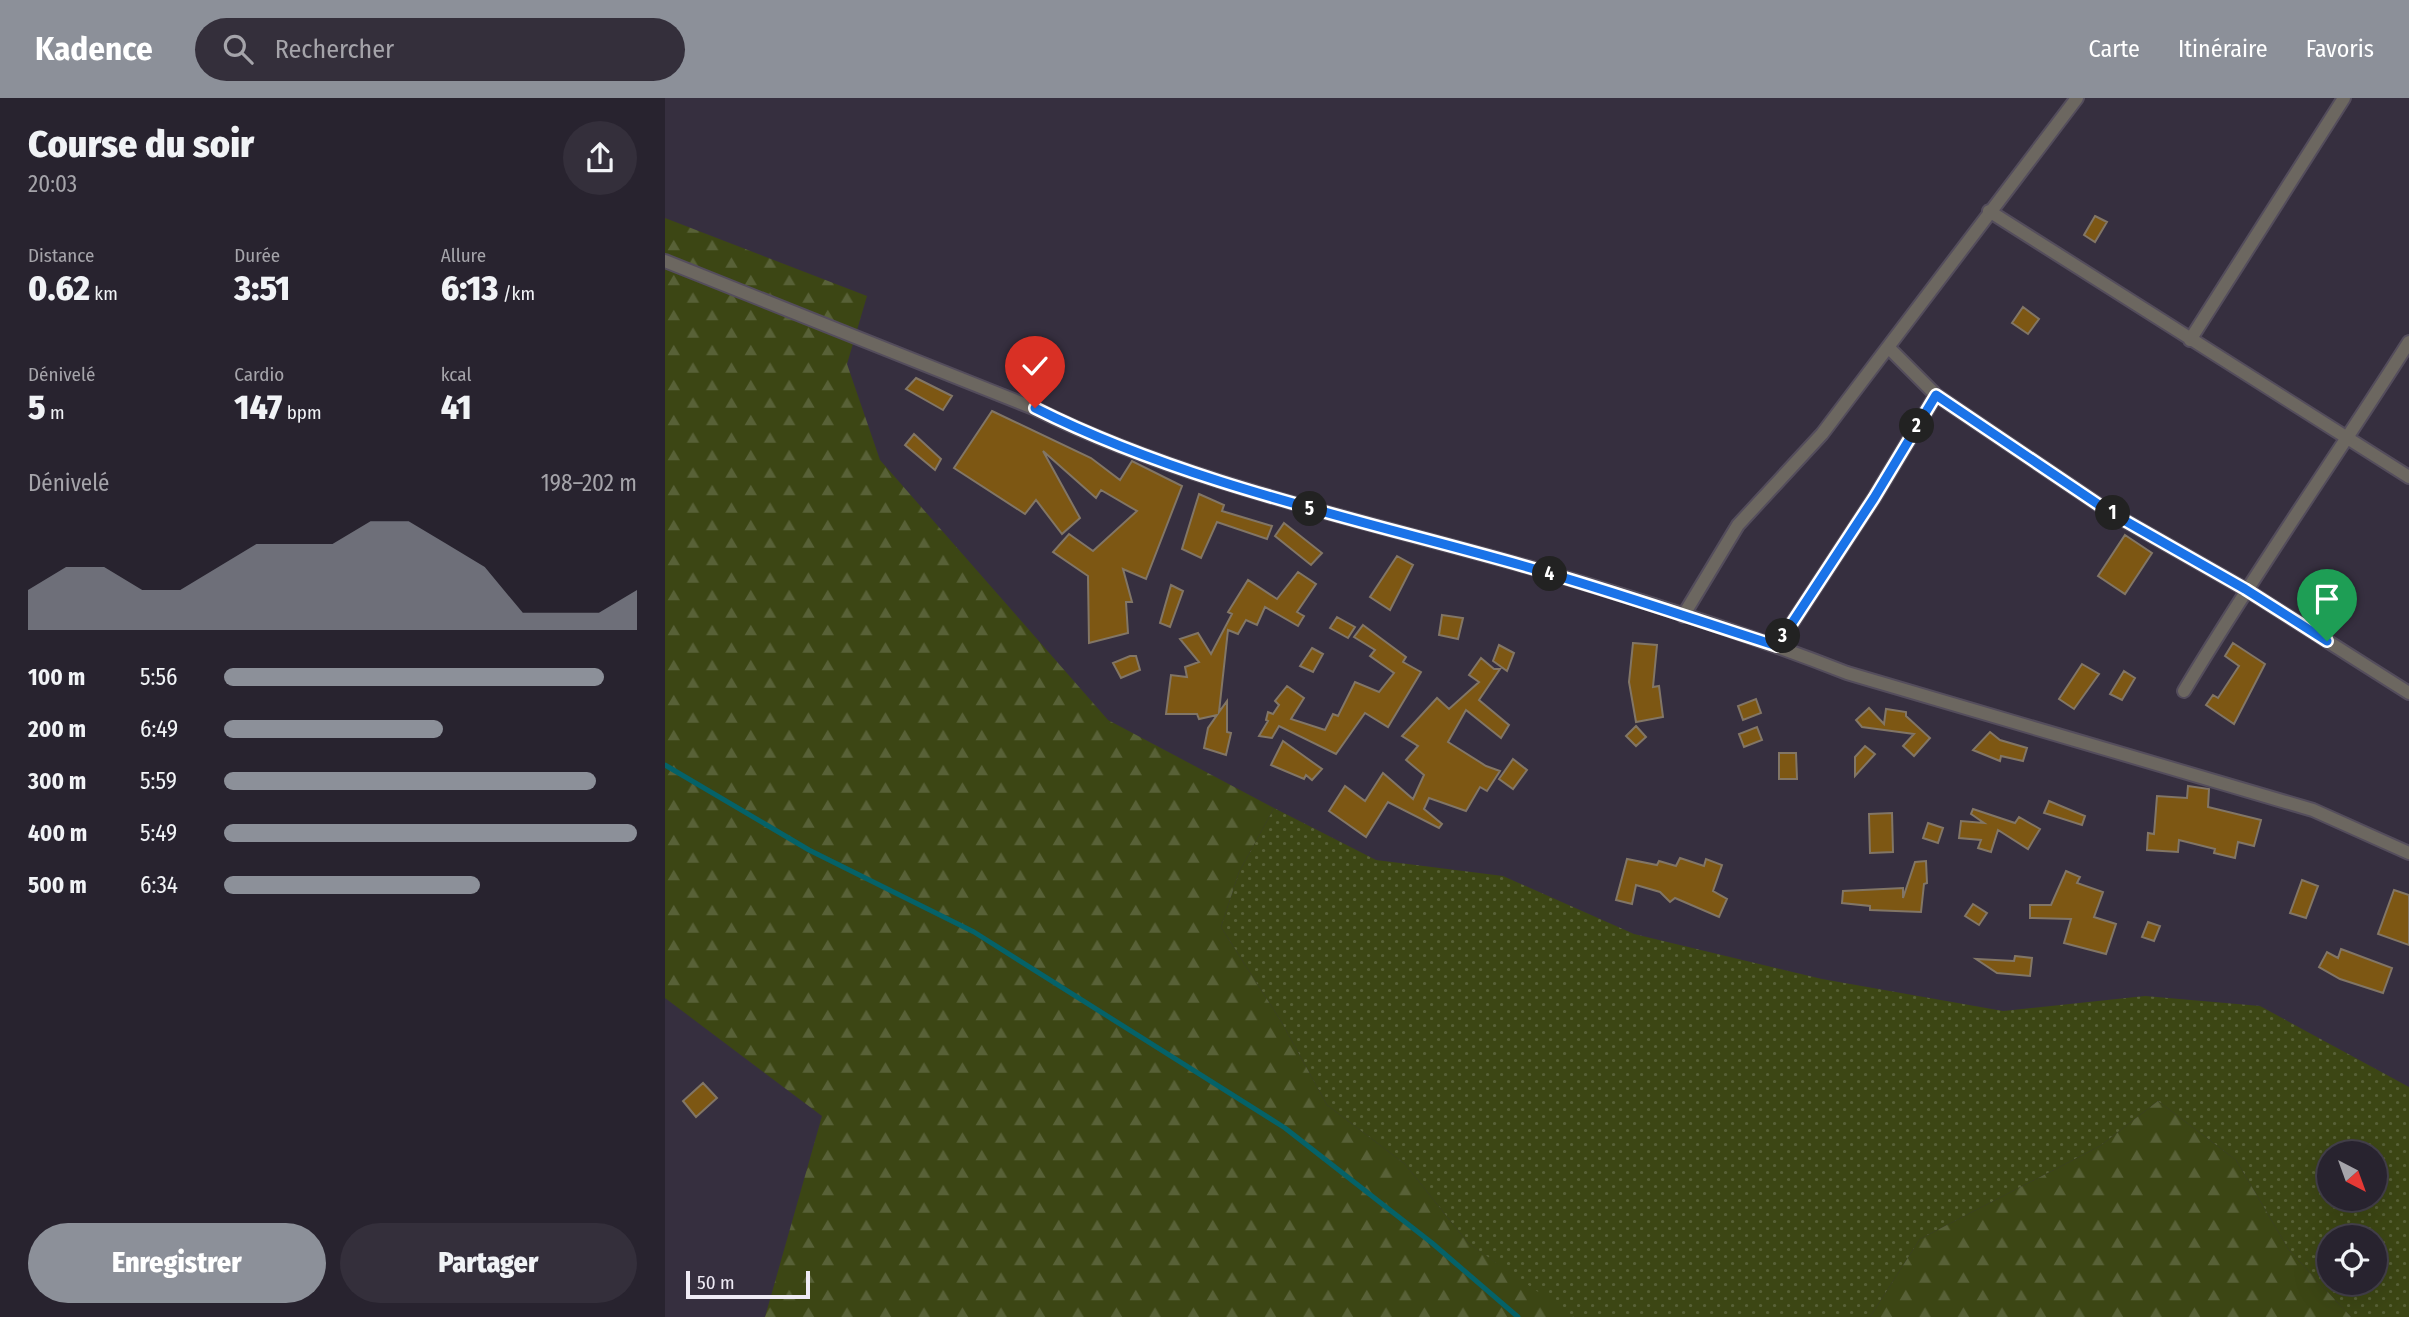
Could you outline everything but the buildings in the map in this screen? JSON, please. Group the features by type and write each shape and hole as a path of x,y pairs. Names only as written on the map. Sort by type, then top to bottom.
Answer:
{"street":[{"path":"1683,616 1738,525 1822,433 1889,349 1989,211 2077,98"},
{"path":"2190,340 2344,98"},
{"path":"1989,211 2409,477"},
{"path":"665,261 1011,398 1089,435 1307,508 1526,566 1777,646 1874,681 2313,810 2409,853"},
{"path":"2184,691 2245,589 2349,437 2409,342"},
{"path":"1889,349 1936,395 2108,511 2245,589 2409,693"},
{"path":"1777,646 1874,498 1936,395"}],"green space":[{"path":"665,218 867,296 847,364 880,460 1108,720 1274,808 1239,872 1221,927 1281,1021 1327,1105 1405,1164 1468,1243 1574,1317 765,1317 822,1116 665,998"},
{"path":"1274,808 1376,860 1503,876 1634,934 1822,979 2003,1011 2145,996 2260,1006 2409,1087 2409,1317 2351,1317 2331,1295 2387,1295 2387,1225 2317,1225 2317,1280 2289,1250 2236,1160 2158,1101 2100,1146 1920,1239 1870,1317 1574,1317 1468,1243 1405,1164 1327,1105 1281,1021 1221,927 1239,872"},
{"path":"2158,1101 2236,1160 2289,1250 2317,1280 2317,1295 2331,1295 2351,1317 1870,1317 1920,1239 2100,1146"}],"waterway":[{"path":"665,765 809,850 974,932 1285,1128 1432,1243 1518,1317"}],"route":[{"path":"1035,408 1089,435 1307,508 1526,566 1777,646 1874,498 1936,395 2108,511 2245,589 2327,641"}]}
